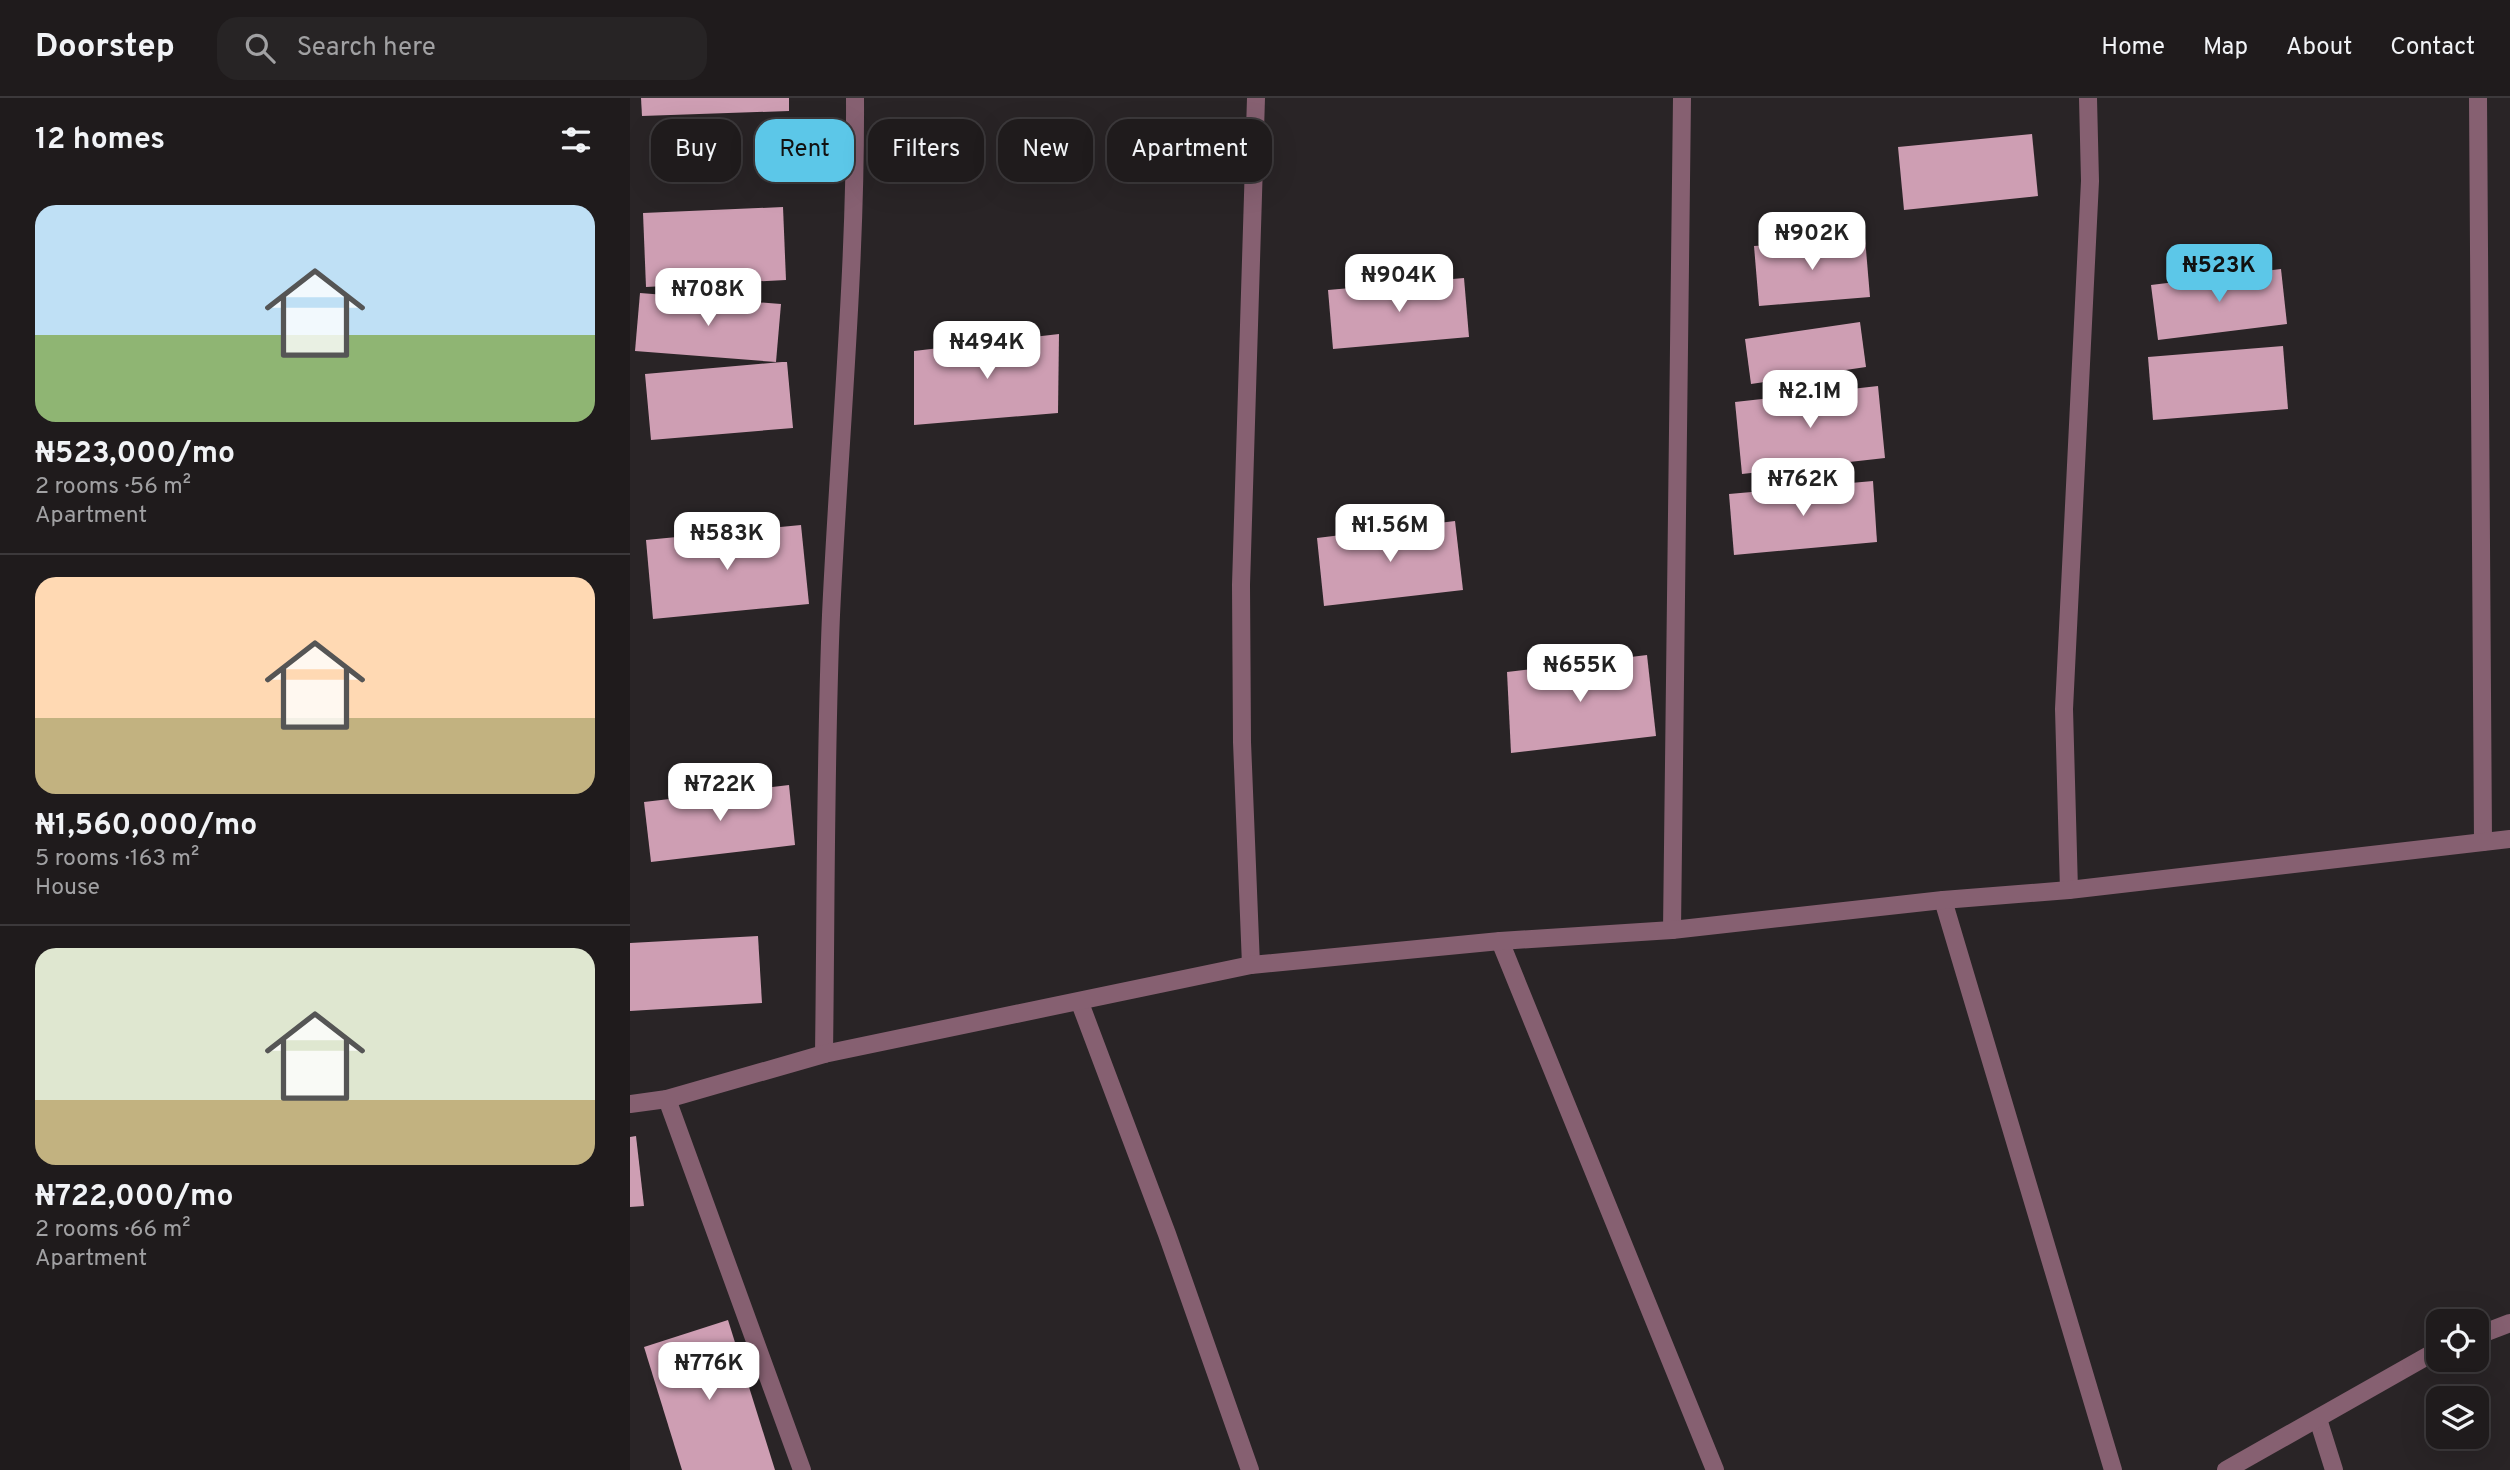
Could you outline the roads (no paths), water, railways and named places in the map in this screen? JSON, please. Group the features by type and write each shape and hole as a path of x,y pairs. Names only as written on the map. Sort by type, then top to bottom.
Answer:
{"street":[{"path":"824,1054 831,617 850,275 855,98"},
{"path":"1251,965 1242,742 1241,585 1256,98"},
{"path":"1672,930 1682,98"},
{"path":"2069,890 2064,709 2090,181 2088,98"},
{"path":"2478,98 2483,842"},
{"path":"630,1104 667,1099 824,1054 1080,1003 1251,965 1500,941 1672,930 1943,900 2069,890 2510,839"},
{"path":"1943,900 2113,1470"},
{"path":"1500,941 1715,1470"},
{"path":"1080,1003 1167,1234 1250,1470"},
{"path":"667,1099 802,1470"},
{"path":"2489,1331 2510,1323"},
{"path":"2226,1470 2426,1357"},
{"path":"2318,1419 2334,1470"}]}
